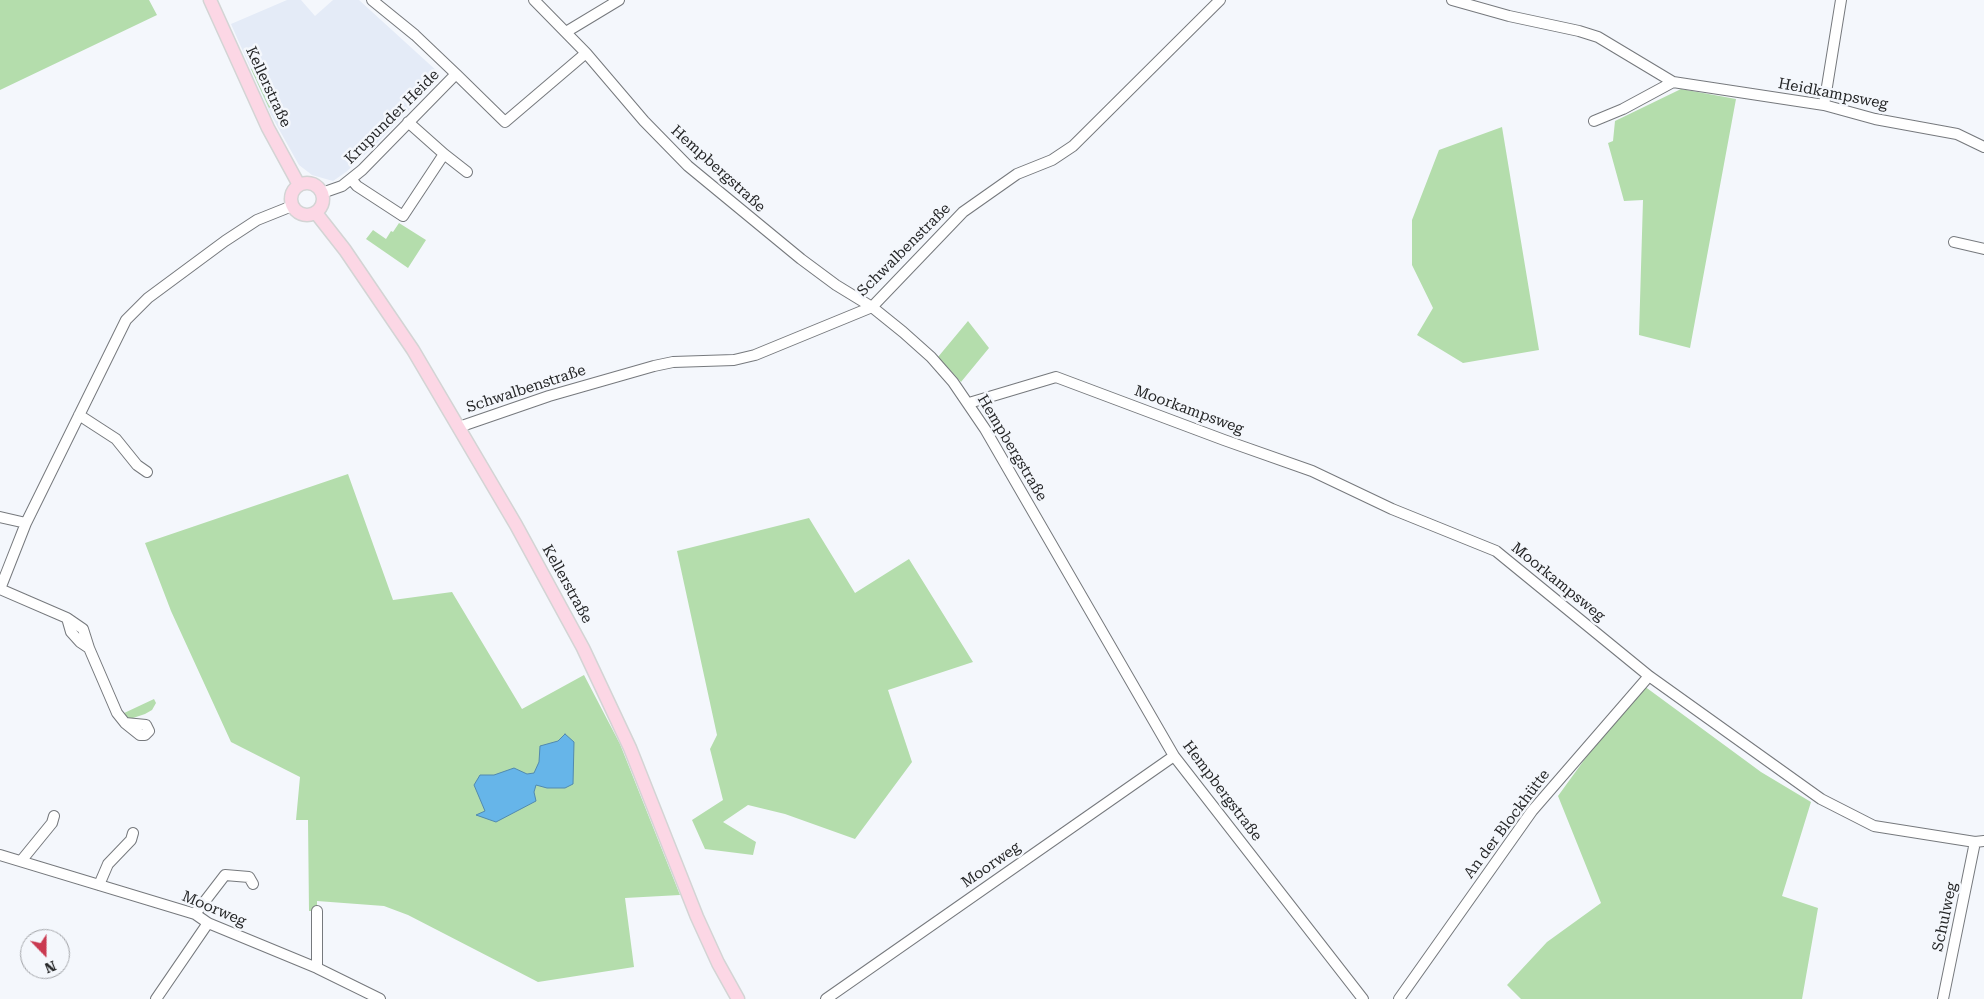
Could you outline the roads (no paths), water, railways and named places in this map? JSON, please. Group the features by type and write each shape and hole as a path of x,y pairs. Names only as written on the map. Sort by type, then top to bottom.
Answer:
{"main road":[{"name":"Kellerstraße","path":"210,0 268,128 299,186"},
{"path":"308,183 316,186 322,193 322,204 316,213 300,214 292,206 292,194 299,186 308,183"},
{"name":"Kellerstraße","path":"316,213 337,239 413,350 516,525 594,668 630,748 697,917 718,963 738,999"}],"street":[{"name":"Krupunder Heide","path":"372,0 415,35 505,122 586,53"},
{"name":"Hempbergstraße","path":"534,0 586,53 644,121 688,166 801,259 836,285 872,307 931,357 969,403 1174,756 1360,998"},
{"path":"566,32 619,0"},
{"name":"Schwalbenstraße","path":"458,426 549,396 654,366 673,362 734,360 755,355 872,307 963,212 1017,174 1052,160 1073,146 1220,0"},
{"name":"Heidkampsweg","path":"1452,0 1509,16 1580,30 1598,37 1673,82 1824,104 1875,119 1957,134 1984,146"},
{"path":"1824,104 1841,0"},
{"name":"Krupunder Heide","path":"322,193 342,186 351,179 379,154 384,146 456,74"},
{"path":"1594,121 1623,109 1673,82"},
{"path":"408,122 467,172"},
{"path":"351,179 357,186 403,216 444,154"},
{"path":"125,723 117,713 89,648 83,629 67,618 0,589 26,523 126,320 148,298 225,241 257,220 292,206"},
{"path":"1954,242 1984,249"},
{"name":"Moorkampsweg","path":"969,403 1056,378 1312,471 1392,509 1496,551 1649,676 1821,800 1874,826 1980,842"},
{"path":"79,415 116,439 137,465 147,472"},
{"path":"0,517 26,523"},
{"name":"An der Blockhütte","path":"1400,999 1532,811 1649,676"},
{"name":"Moorweg","path":"826,999 1174,756"},
{"path":"21,861 52,823 54,816"},
{"path":"99,885 108,864 131,840 133,833"},
{"name":"Schulweg","path":"1943,999 1980,842"},
{"name":"Moorweg","path":"0,855 196,914 208,923 317,968 380,999"},
{"path":"196,914 225,875 249,877 253,884"},
{"path":"317,911 317,968"},
{"path":"156,999 208,923"}],"water":[{"path":"565,734 574,742 573,784 565,788 547,788 536,785 534,792 536,801 496,822 476,815 485,811 474,785 480,775 494,775 514,768 527,774 534,773 539,762 540,746 558,741"}]}
